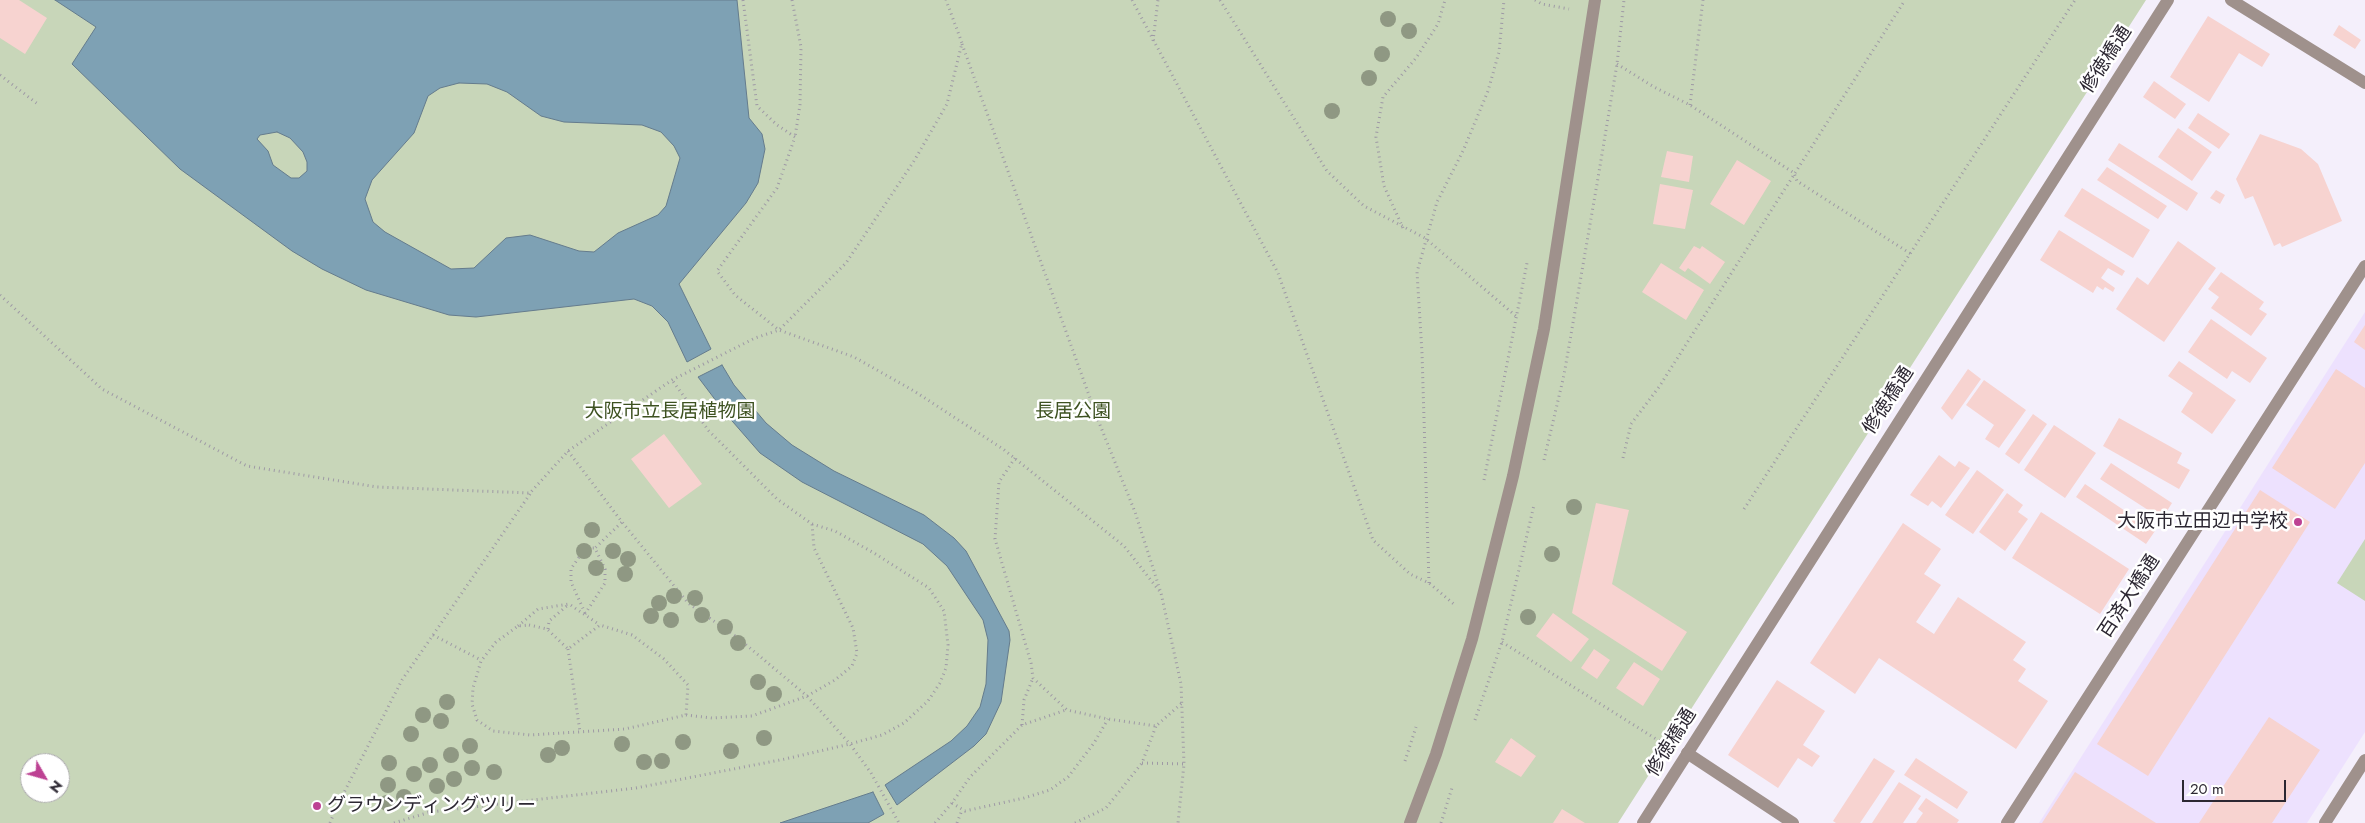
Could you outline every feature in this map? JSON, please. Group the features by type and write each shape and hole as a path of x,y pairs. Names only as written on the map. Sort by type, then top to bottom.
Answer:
{"street":[{"path":"1410,823 1436,754 1472,639 1513,476 1544,329 1595,0"},
{"name":"修徳橋通","path":"1643,823 2168,0"},
{"path":"2232,0 2365,83"},
{"name":"百済大橋通","path":"2007,823 2365,266"},
{"path":"1687,753 1793,823"},
{"path":"2325,823 2365,760"}],"path":[{"path":"743,0 757,106 777,125 795,137"},
{"path":"792,0 801,47 800,105 795,137 777,188 717,271 735,295 779,330 854,357 914,390 1015,458 1124,546 1161,593"},
{"path":"946,0 1098,420 1136,512 1161,593 1181,684 1184,764 1178,823"},
{"path":"1132,0 1278,273 1373,540 1410,574 1429,583 1455,605"},
{"path":"1153,41 1158,0"},
{"path":"1220,0 1327,172 1364,206 1425,238 1517,317"},
{"path":"1403,228 1384,186 1377,147 1376,137 1383,97 1416,58 1438,24 1445,0"},
{"path":"1429,583 1424,490 1422,353 1417,272 1425,238 1437,202 1463,151 1488,91 1499,52 1504,0"},
{"path":"1535,0 1542,4 1569,9"},
{"path":"1567,18 1570,0"},
{"path":"1690,105 1703,0"},
{"path":"1623,458 1631,424 1658,387 1905,0"},
{"path":"1744,509 2075,0"},
{"path":"330,823 402,680 530,493 568,451 672,380 755,338 779,330 846,263 914,161 947,104 962,43"},
{"path":"1618,64 1654,87 1690,105 1794,172 1797,180 1911,254"},
{"path":"0,75 39,105"},
{"path":"1484,483 1528,260"},
{"path":"0,295 102,389 248,466 377,487 530,493"},
{"path":"394,823 430,812 636,788 784,760 882,736 904,723 928,702 940,683 946,668 948,645 944,611 928,588 903,570 836,531 812,524 777,500 709,431 672,380"},
{"path":"568,451 622,522 688,603 738,638 807,696 850,744 871,773 899,823"},
{"path":"1015,458 999,482 994,539 1031,663 1033,678 1024,700 1022,725"},
{"path":"585,614 571,582 571,569 585,548 595,548 622,522"},
{"path":"686,715 688,685 664,659 632,635 600,625 569,604 538,609 496,642 481,660 473,688 472,704 477,720 493,731 530,735 625,729 686,715 712,718 752,716 807,696 852,666 857,653 853,628 814,548 812,524"},
{"path":"585,614 605,583 605,569 595,548"},
{"path":"1452,614 1457,596"},
{"path":"548,630 549,621 569,604"},
{"path":"518,626 529,625 548,630 568,648 580,732"},
{"path":"568,648 600,625"},
{"path":"433,635 481,660"},
{"path":"1502,642 1670,749"},
{"path":"1033,678 1067,710"},
{"path":"1075,823 1106,808 1142,763 1156,726 1182,703"},
{"path":"935,823 970,777 1022,725 1067,710 1108,719 1156,726"},
{"path":"952,803 965,812 1050,790 1068,777 1094,743 1108,719"},
{"path":"1402,769 1417,723"},
{"path":"1142,763 1184,764"},
{"path":"957,823 962,810"}],"shaded area":[{"name":"大阪市立田辺中学校","path":"2365,312 2365,732 2307,823 2039,823"}],"green space":[{"name":"大阪市立長居植物園","path":"0,0 2146,0 1618,823 0,823"},
{"path":"2365,539 2365,601 2337,583"}],"water":[{"path":"55,0 737,0 749,118 762,134 765,149 758,183 746,203 679,284 711,349 687,362 668,322 652,306 634,299 476,317 449,315 366,290 322,269 292,251 180,169 72,64 96,27","holes":["459,83 487,84 507,92 541,116 564,122 642,125 661,132 674,146 680,158 666,206 658,215 618,233 594,252 579,251 530,235 506,238 474,268 451,269 385,232 373,222 365,199 372,180 414,133 428,96 440,88","277,132 290,138 303,152 307,162 307,171 299,178 291,178 273,165 268,151 257,139 260,135"]},
{"path":"722,365 734,385 766,423 792,445 834,471 924,515 954,538 966,551 1009,631 1010,640 1001,702 986,734 974,746 897,805 885,785 951,741 967,726 980,707 986,684 988,640 983,620 947,566 923,544 802,482 760,453 726,414 698,377"},
{"path":"873,792 884,814 868,823 780,823"}],"building":[{"path":"0,0 19,0 47,18 25,54 0,38"},
{"path":"2208,16 2270,54 2262,67 2239,53 2209,102 2170,77"},
{"path":"2339,25 2361,40 2355,49 2333,35"},
{"path":"2154,81 2186,104 2175,119 2143,97"},
{"path":"2198,113 2230,134 2219,149 2188,128"},
{"path":"2178,128 2212,152 2192,181 2158,157"},
{"path":"2260,134 2301,149 2318,164 2342,221 2282,247 2280,243 2274,246 2253,196 2245,199 2236,179"},
{"path":"2119,143 2198,193 2187,211 2108,160"},
{"path":"1667,151 1693,156 1689,182 1661,177"},
{"path":"1737,160 1771,181 1744,225 1710,204"},
{"path":"2107,167 2167,206 2158,219 2097,180"},
{"path":"1660,184 1693,190 1685,229 1653,224"},
{"path":"2082,188 2150,230 2133,258 2064,216"},
{"path":"2216,190 2225,195 2220,204 2210,198"},
{"path":"2059,230 2125,271 2122,276 2108,268 2101,278 2115,288 2113,292 2105,287 2103,290 2097,286 2093,293 2040,260"},
{"path":"2178,241 2216,268 2164,342 2116,309 2137,277 2148,285"},
{"path":"1694,246 1700,249 1702,246 1725,262 1710,284 1688,268 1685,272 1679,268"},
{"path":"1661,263 1704,290 1686,320 1642,292"},
{"path":"2221,272 2264,302 2259,309 2267,314 2251,336 2211,308 2219,297 2208,289"},
{"path":"2211,319 2267,358 2250,383 2232,371 2227,379 2188,352"},
{"path":"2365,325 2365,350 2354,342"},
{"path":"2179,361 2236,400 2212,434 2181,412 2193,393 2168,376"},
{"path":"1968,369 1981,379 1952,420 1941,408"},
{"path":"2336,369 2365,388 2365,463 2335,509 2272,468"},
{"path":"1984,380 2026,410 1999,448 1985,439 1994,425 1966,405"},
{"path":"2033,414 2047,424 2019,464 2005,454"},
{"path":"2119,418 2182,453 2177,463 2190,470 2179,489 2103,446"},
{"path":"2054,425 2096,453 2065,498 2024,470"},
{"path":"664,434 702,484 669,508 631,459"},
{"path":"1939,455 1955,467 1959,461 1970,468 1941,508 1932,501 1928,506 1910,495"},
{"path":"2111,463 2172,503 2162,519 2100,479"},
{"path":"1977,470 2004,490 1973,534 1945,515"},
{"path":"2085,484 2155,531 2146,544 2076,497"},
{"path":"2260,490 2310,522 2148,776 2097,744"},
{"path":"2007,493 2023,505 2018,512 2028,519 2005,551 1979,532"},
{"path":"1596,503 1629,510 1612,584 1687,632 1662,671 1572,613"},
{"path":"2041,512 2129,569 2100,614 2012,558"},
{"path":"1903,523 1941,549 1924,574 1941,585 1916,622 1934,634 1958,597 2026,642 2013,660 2026,669 2018,681 2048,701 2016,749 1879,658 1855,694 1810,663"},
{"path":"1553,613 1589,639 1571,662 1536,636"},
{"path":"1594,649 1610,660 1597,679 1581,668"},
{"path":"1634,662 1660,679 1643,706 1616,688"},
{"path":"1777,680 1825,711 1803,745 1820,756 1812,767 1798,758 1778,788 1728,755"},
{"path":"2269,717 2320,750 2272,823 2199,823"},
{"path":"1511,738 1536,756 1521,777 1495,762"},
{"path":"1874,758 1895,771 1860,823 1836,823 1833,821"},
{"path":"1916,758 1968,792 1957,809 1904,775"},
{"path":"2075,772 2156,823 2042,823"},
{"path":"1899,782 1921,796 1903,823 1872,823"},
{"path":"1926,798 1959,820 1957,823 1916,823 1923,813 1918,809"},
{"path":"1562,809 1585,823 1553,823"}],"place":[{"name":"大阪市立田辺中学校","path":"2298,522"},
{"name":"グラウンディングツリー","path":"317,806"}],"park label":[{"name":"長居公園","path":"1073,412"}]}
